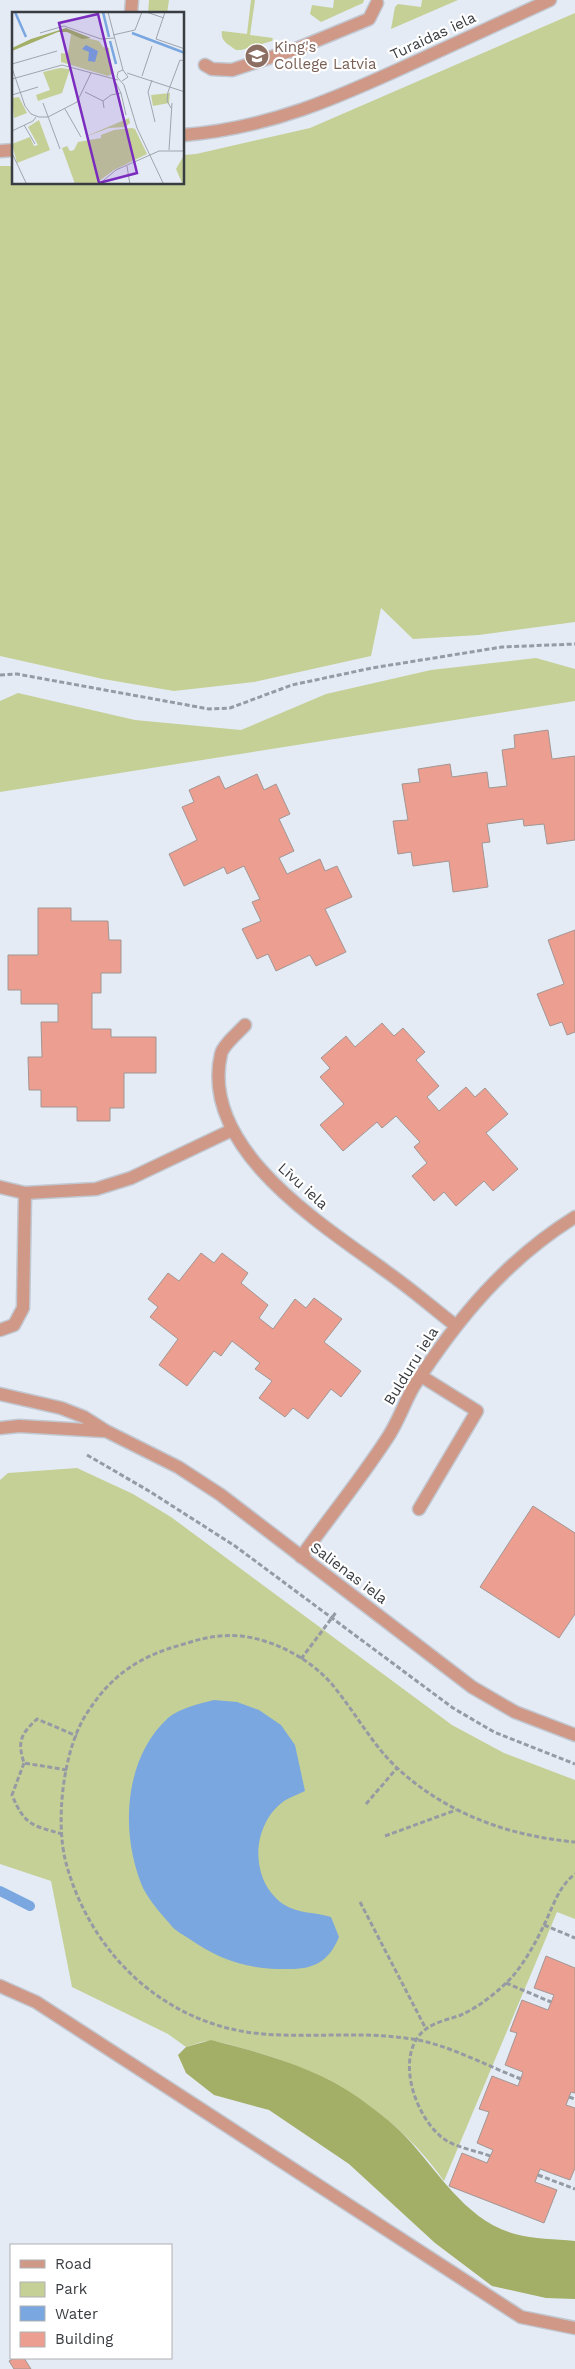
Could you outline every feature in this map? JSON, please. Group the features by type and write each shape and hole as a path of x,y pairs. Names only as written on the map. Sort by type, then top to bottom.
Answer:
{"street":[{"name":"Turaidas iela","path":"185,135 224,132 285,116 350,92 550,0"},
{"path":"205,65 212,69 232,70 296,48 369,19 376,4"},
{"name":"Līvu iela","path":"245,1025 221,1052 219,1091 232,1130 270,1180 311,1217 389,1273 456,1326"},
{"path":"0,1186 25,1193 96,1189 131,1178 232,1130"},
{"path":"0,1330 14,1325 23,1308 25,1193"},
{"name":"Bulduru iela","path":"301,1557 388,1438 421,1376 456,1326 514,1261 551,1232 575,1217"},
{"path":"419,1510 477,1411 421,1376"},
{"name":"Salienas iela","path":"0,1394 61,1408 84,1417 106,1431 178,1467 221,1495 472,1687 515,1712 575,1735"},
{"path":"0,1428 18,1426 106,1431"},
{"path":"0,1986 36,2002 521,2316 575,2328"}],"path":[{"path":"0,675 18,674 209,709 230,708 292,685 372,668 502,647 575,644"},
{"path":"80,1453 149,1491 235,1546 453,1708 494,1732 575,1764"},
{"path":"301,1659 323,1629"},
{"path":"521,2079 417,2040 362,2034 261,2034 226,2028 185,2012 158,1995 122,1968 82,1911 72,1887 64,1857 62,1834 62,1796 67,1770 85,1716 115,1677 157,1651 226,1635 246,1637 279,1646 324,1676 336,1688 367,1735 397,1768 430,1794 456,1810 519,1834 575,1842"},
{"path":"62,1834 30,1825 18,1811 12,1795 24,1763 20,1751 20,1738 38,1719 77,1736"},
{"path":"24,1763 67,1770"},
{"path":"366,1804 397,1768"},
{"path":"386,1836 456,1810"},
{"path":"490,2156 447,2141 422,2114 414,2097 410,2079 410,2060 417,2040 426,2029 464,2014 506,1983 523,1962 544,1926 560,1890 575,1874"},
{"path":"360,1902 426,2029"},
{"path":"544,1926 575,1938"},
{"path":"506,1983 552,2002"},
{"path":"569,2097 575,2099"},
{"path":"538,2175 575,2189"}],"green space":[{"path":"149,0 169,0 167,12 148,12"},
{"path":"251,0 255,0 250,35 273,38 272,41 236,50 223,40 222,31 247,34"},
{"path":"334,0 364,0 363,3 321,22 310,14 312,5 333,8"},
{"path":"422,0 458,0 391,29 395,7 398,4 421,7"},
{"path":"575,13 575,622 479,635 413,639 381,608 371,656 254,682 174,691 103,679 0,656 0,166 12,166 12,185 185,185 185,155 310,128"},
{"path":"536,658 575,669 575,701 0,792 0,701 18,693 135,720 241,730 326,694 431,670"},
{"path":"77,1468 133,1494 171,1517 452,1725 504,1753 575,1780 575,1919 557,1912 444,2181 404,2135 381,2115 356,2097 330,2082 274,2058 225,2043 209,2041 186,2047 168,2034 72,1987 51,1881 0,1864 0,1480 8,1473"},
{"path":"211,2040 269,2056 306,2069 359,2098 401,2131 467,2207 498,2227 522,2236 575,2241 575,2299 546,2298 492,2286 435,2243 349,2164 269,2110 214,2095 186,2073 178,2055 186,2047"}],"water":[{"path":"214,1700 237,1702 259,1710 281,1725 295,1745 305,1791 284,1801 273,1811 265,1824 258,1852 264,1881 272,1894 283,1904 295,1910 331,1917 339,1937 330,1954 317,1964 293,1969 270,1969 245,1965 221,1957 178,1932 155,1907 143,1888 131,1845 129,1822 130,1798 134,1776 142,1754 153,1735 168,1718 184,1709"}],"building":[{"path":"548,730 552,759 575,756 575,840 547,844 544,824 524,826 523,819 487,824 490,842 482,843 488,887 453,892 449,861 413,866 411,852 398,854 393,821 408,820 402,784 420,782 418,769 450,764 452,777 487,772 489,788 507,786 502,750 515,748 514,735"},
{"path":"257,774 264,790 276,784 290,814 279,819 294,851 279,858 287,874 320,859 325,871 337,866 352,897 325,909 346,952 316,966 310,955 276,971 268,954 257,959 242,929 261,921 252,902 260,899 244,866 227,874 224,867 184,886 169,854 197,840 182,807 194,802 189,790 219,776 225,789"},
{"path":"38,908 71,908 71,921 108,921 109,940 121,940 121,973 101,973 101,993 92,993 92,1029 111,1029 111,1037 156,1037 156,1073 124,1073 124,1108 110,1108 110,1121 77,1121 77,1107 41,1107 41,1090 29,1090 28,1057 42,1057 41,1022 58,1022 58,1004 21,1004 21,990 8,990 8,955 38,955"},
{"path":"575,930 575,1032 567,1035 562,1022 550,1026 537,994 564,984 548,940"},
{"path":"382,1023 394,1036 403,1028 425,1052 416,1060 439,1086 427,1097 439,1111 466,1087 475,1097 485,1088 508,1114 486,1133 518,1169 493,1191 484,1181 456,1206 444,1192 434,1201 412,1176 427,1163 414,1147 420,1142 396,1116 382,1128 377,1122 343,1151 320,1125 344,1104 320,1077 330,1068 321,1058 346,1036 355,1047"},
{"path":"201,1253 214,1263 222,1253 248,1273 241,1283 268,1305 259,1318 273,1329 295,1299 306,1308 314,1298 342,1319 324,1342 361,1371 341,1397 331,1389 308,1419 293,1408 285,1417 259,1398 272,1381 255,1369 260,1363 232,1341 221,1356 214,1351 187,1386 159,1365 178,1339 150,1317 158,1307 148,1299 168,1273 179,1281"},
{"path":"533,1506 575,1533 575,1614 559,1638 480,1587"},
{"path":"546,1956 575,1968 575,2093 571,2092 566,2105 575,2108 575,2168 570,2180 540,2169 535,2182 557,2190 544,2223 449,2186 462,2153 487,2163 493,2150 477,2143 489,2112 479,2109 492,2076 518,2086 523,2072 505,2065 517,2033 510,2031 522,2000 548,2010 554,1995 534,1988"},
{"path":"25,2359 31,2369 14,2369 9,2361"}],"waterway":[{"path":"0,1891 30,1906"}],"place":[{"name":"King's College Latvia","path":"257,56"}]}
